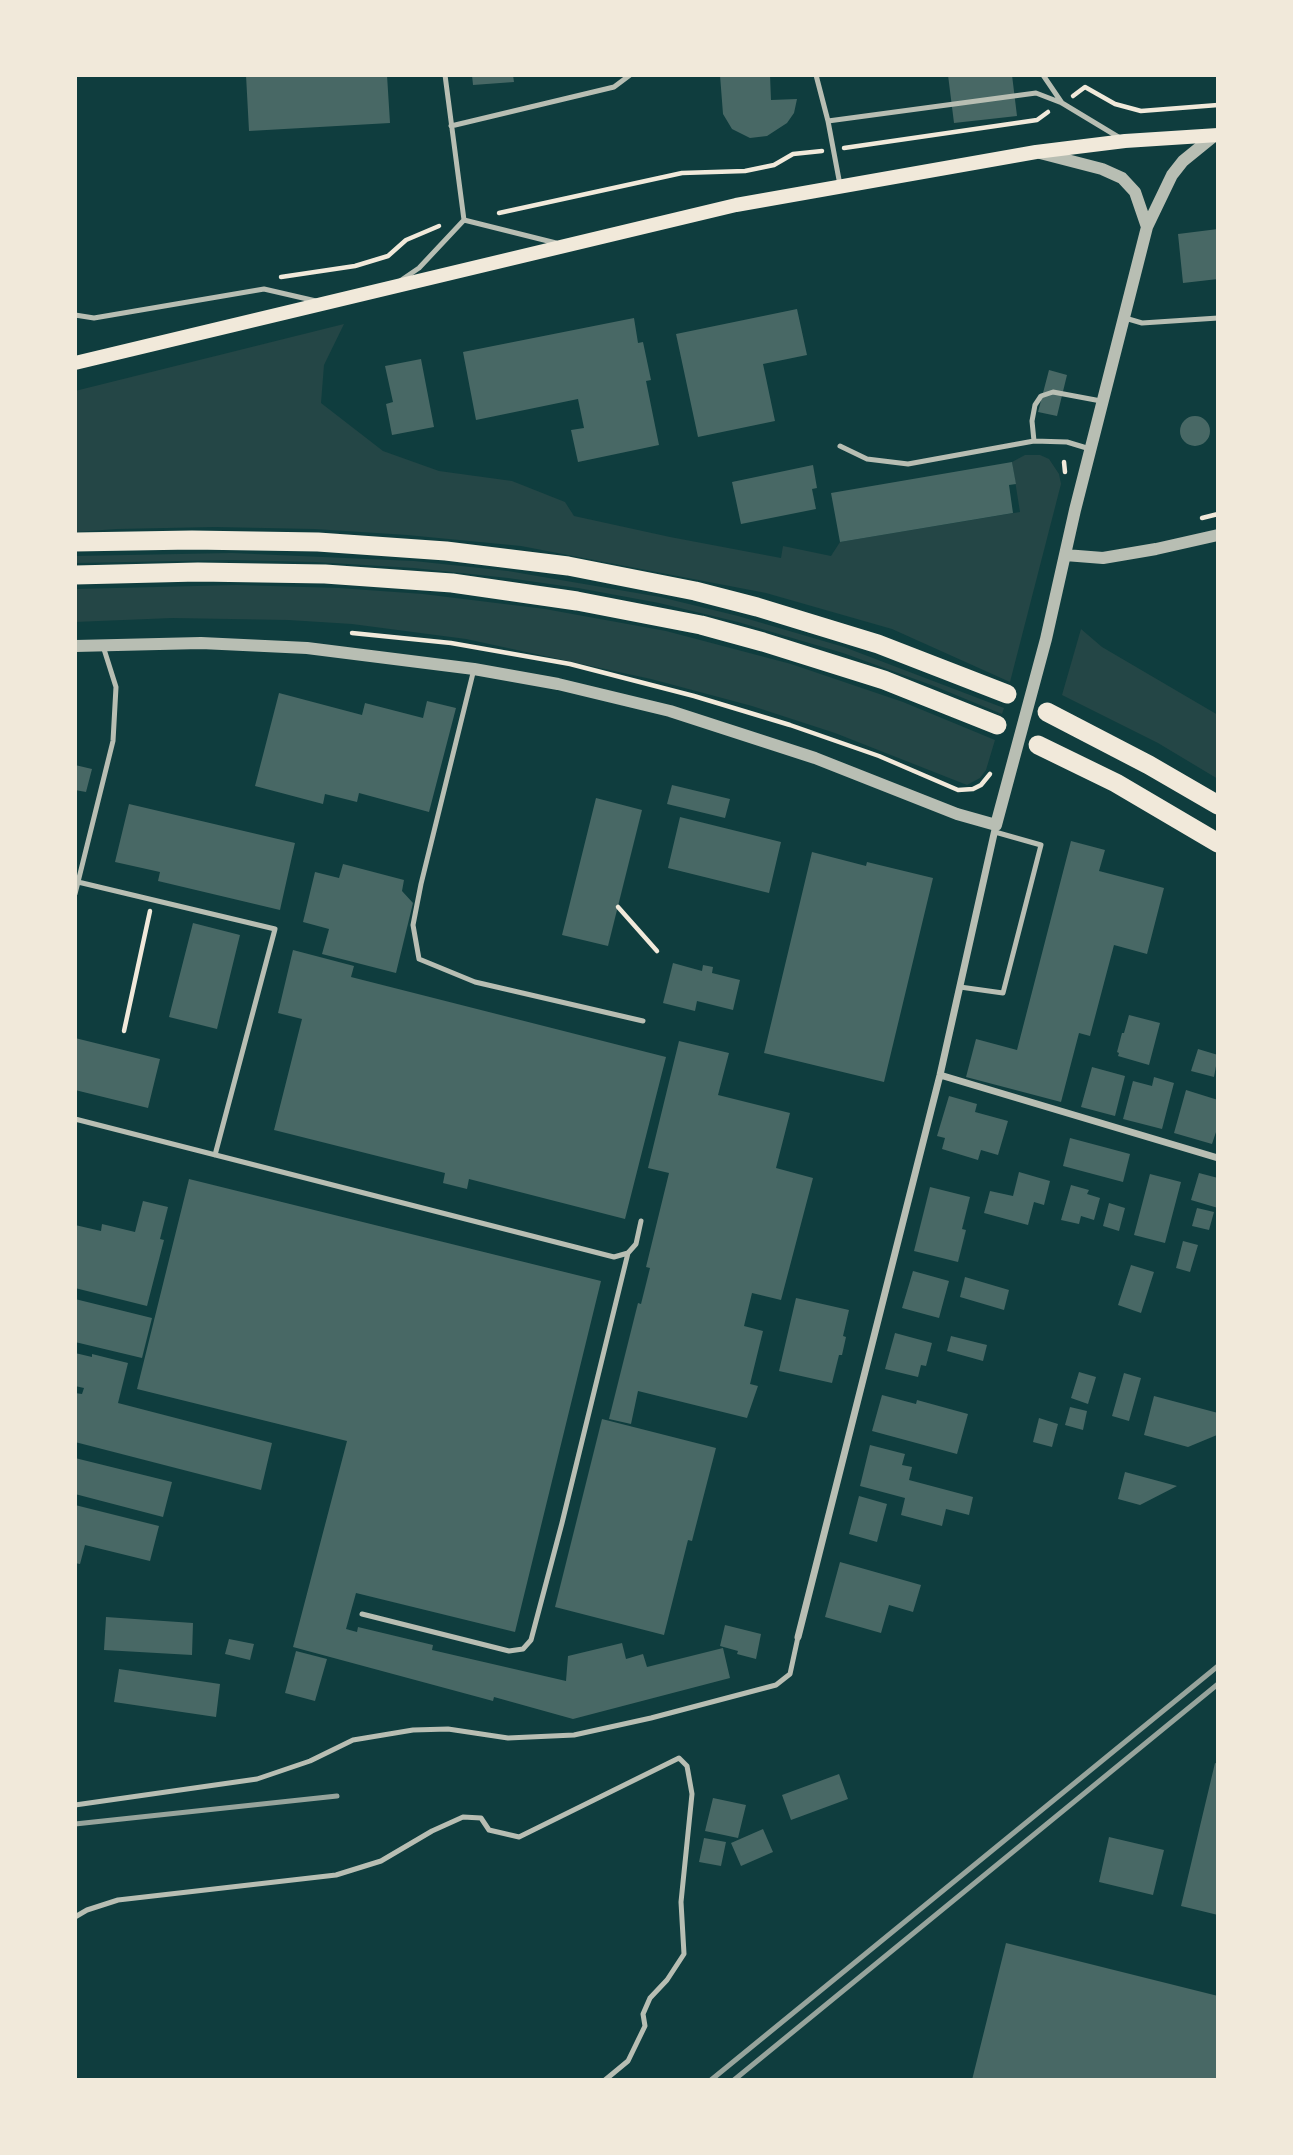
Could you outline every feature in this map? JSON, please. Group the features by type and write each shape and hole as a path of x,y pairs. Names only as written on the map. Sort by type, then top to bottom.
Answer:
{"highway":[{"path":"75,542 318,542 446,551 568,566 695,591 769,610 878,644 1007,694"},
{"path":"75,575 198,572 325,574 452,583 576,601 701,625 763,642 884,680 997,725"},
{"path":"1046,712 1149,765 1218,805"},
{"path":"1038,745 1116,783 1218,843"}],"main road":[{"path":"75,363 736,205 1036,152 1125,141 1217,135"}],"street":[{"path":"798,1637 940,1075 995,828 1046,639 1147,227 1172,175 1183,161 1217,135"},
{"path":"1036,152 1102,169 1122,178 1135,192 1147,227"},
{"path":"1065,555 1103,558 1218,535"},
{"path":"75,646 201,643 307,648 474,669 558,684 670,711 814,758 995,828"},
{"path":"940,1075 1218,1158"}],"lane":[{"path":"445,75 464,220"},
{"path":"451,126 614,87 630,75"},
{"path":"816,75 840,185"},
{"path":"1043,75 1062,103"},
{"path":"828,121 1036,93 1062,103 1125,141"},
{"path":"464,220 565,245"},
{"path":"394,285 419,268 464,220"},
{"path":"75,315 94,318 264,289 322,303"},
{"path":"1125,318 1142,323 1218,318"},
{"path":"1034,441 1032,421 1035,405 1041,396 1053,392 1104,402"},
{"path":"841,446 867,459 908,464 1034,441 1067,442 1091,450"},
{"path":"75,894 113,741 116,687 103,646"},
{"path":"474,669 413,925 419,959 475,982 643,1021"},
{"path":"960,987 1003,993 1041,845 995,828"},
{"path":"78,882 275,929 215,1155"},
{"path":"75,1119 614,1257 628,1253"},
{"path":"362,1614 509,1651 523,1649 531,1640 628,1253 636,1244 641,1221"},
{"path":"75,1805 257,1779 310,1761 353,1740 413,1730 447,1730 508,1738 574,1735 651,1718 776,1685 790,1674 798,1637"},
{"path":"75,1917 118,1900 336,1875 381,1861 463,1816 481,1818 489,1830 519,1837 679,1758 687,1766 692,1794 681,1902 684,1954 667,1980 650,1998 643,2014 645,2026 628,2061 605,2080"}],"path":[{"path":"1085,87 1115,104 1141,111 1218,105"},
{"path":"872,144 1037,120"},
{"path":"505,212 682,173 745,171 774,166 793,155"},
{"path":"124,1031 153,900"},
{"path":"618,907 657,951"}],"shaded area":[{"path":"344,324 324,365 321,403 383,451 439,471 512,481 565,502 574,516 670,537 781,558 783,546 831,556 840,542 1020,512 1012,462 1025,455 1040,455 1049,459 1059,474 1061,484 1010,682 892,629 766,593 521,546 314,529 215,527 75,532 75,391"},
{"path":"232,553 414,561 508,571 660,597 738,616 844,647 1004,708 1002,714 843,653 738,622 659,603 578,588 414,568 315,562 232,560 75,563 75,556"},
{"path":"237,585 423,594 545,609 666,631 791,664 903,702 995,740 986,770 980,778 967,785 835,733 752,706 651,679 466,639 352,624 288,620 172,618 75,622 75,589"},
{"path":"1081,629 1102,647 1218,715 1218,779 1158,743 1062,695"}],"building":[{"path":"246,75 387,75 390,123 249,131"},
{"path":"472,75 513,75 514,82 473,85"},
{"path":"720,75 770,75 771,100 797,99 794,113 787,123 767,136 750,138 732,129 723,114"},
{"path":"948,75 1012,75 1017,116 954,123"},
{"path":"1218,229 1218,279 1183,283 1178,234"},
{"path":"797,309 807,355 763,364 775,421 698,437 676,334"},
{"path":"634,318 638,343 643,342 651,380 646,381 659,445 578,462 571,430 584,428 578,399 476,420 463,352"},
{"path":"421,359 434,427 392,435 386,404 393,402 385,366"},
{"path":"1049,370 1067,375 1057,416 1038,412"},
{"path":"1195,416 1206,420 1210,431 1206,442 1195,446 1184,442 1180,431 1184,420"},
{"path":"1012,462 1016,484 1009,485 1013,513 840,542 831,493"},
{"path":"813,465 817,488 812,489 816,509 741,524 732,482"},
{"path":"279,693 362,715 365,703 423,718 427,701 456,708 429,812 359,793 357,802 325,794 323,804 255,786"},
{"path":"75,765 92,769 86,792 75,790"},
{"path":"672,785 730,799 725,818 667,804"},
{"path":"596,798 642,810 608,946 562,935"},
{"path":"129,804 295,843 280,910 158,881 160,872 115,862"},
{"path":"680,817 781,842 769,893 668,868"},
{"path":"1071,841 1105,850 1099,871 1164,888 1147,954 1114,945 1090,1036 1079,1033 1061,1102 966,1077 976,1039 1017,1050"},
{"path":"812,852 866,866 867,862 933,878 884,1082 764,1053"},
{"path":"343,864 404,880 402,891 413,903 396,973 322,954 329,929 303,922 315,872 339,878"},
{"path":"193,923 240,935 217,1029 169,1017"},
{"path":"293,950 354,966 351,977 666,1057 625,1219 469,1179 467,1189 443,1183 445,1173 274,1130 302,1019 278,1013"},
{"path":"673,963 702,971 703,965 713,967 712,973 740,980 733,1010 697,1001 695,1011 663,1003"},
{"path":"1129,1015 1160,1023 1149,1065 1118,1056"},
{"path":"75,1038 160,1059 148,1108 75,1090"},
{"path":"679,1041 729,1053 718,1095 790,1113 776,1168 813,1178 781,1300 752,1293 744,1326 763,1331 750,1384 758,1386 747,1418 638,1391 631,1424 609,1419 638,1303 641,1304 650,1268 646,1267 669,1173 648,1168"},
{"path":"1198,1049 1218,1055 1214,1077 1191,1071"},
{"path":"1092,1067 1125,1076 1115,1116 1081,1107"},
{"path":"1154,1077 1174,1083 1162,1129 1123,1119 1133,1081 1152,1086"},
{"path":"1186,1090 1218,1100 1218,1126 1212,1144 1174,1133"},
{"path":"949,1096 977,1104 975,1112 1008,1121 998,1155 981,1150 978,1160 942,1149 945,1138 937,1136"},
{"path":"1070,1138 1130,1154 1123,1182 1063,1166"},
{"path":"1019,1172 1050,1181 1044,1205 1034,1202 1028,1225 984,1213 990,1191 1013,1196"},
{"path":"1199,1173 1218,1178 1218,1208 1191,1200"},
{"path":"1150,1174 1181,1182 1165,1243 1134,1235"},
{"path":"189,1179 601,1281 515,1632 356,1593 346,1629 357,1632 358,1627 433,1645 432,1650 566,1681 568,1656 622,1643 626,1659 643,1654 647,1667 723,1648 730,1678 573,1719 494,1697 493,1701 293,1647 347,1441 137,1389"},
{"path":"1071,1185 1089,1190 1087,1194 1100,1198 1094,1220 1081,1216 1079,1224 1061,1220"},
{"path":"930,1187 970,1197 958,1262 914,1251"},
{"path":"143,1201 168,1207 160,1239 164,1240 147,1306 75,1288 75,1225 101,1231 102,1224 135,1232"},
{"path":"1109,1203 1125,1208 1119,1231 1103,1226"},
{"path":"1197,1208 1214,1212 1209,1230 1192,1226"},
{"path":"1183,1241 1198,1245 1190,1272 1176,1268"},
{"path":"1131,1265 1154,1272 1141,1313 1118,1305"},
{"path":"913,1271 949,1281 939,1318 902,1308"},
{"path":"965,1277 1009,1290 1004,1310 960,1297"},
{"path":"796,1298 849,1310 842,1355 839,1355 832,1383 779,1371"},
{"path":"75,1299 152,1318 142,1358 75,1342"},
{"path":"895,1333 932,1343 926,1366 921,1365 918,1377 885,1369"},
{"path":"951,1336 987,1345 983,1361 947,1351"},
{"path":"75,1353 92,1357 92,1354 128,1363 118,1403 272,1443 261,1490 75,1442 75,1393 82,1394 84,1388 75,1386"},
{"path":"1079,1372 1096,1377 1088,1404 1071,1398"},
{"path":"1124,1373 1141,1378 1129,1421 1112,1416"},
{"path":"882,1395 916,1404 917,1400 968,1414 957,1454 872,1431"},
{"path":"1154,1396 1218,1413 1217,1435 1188,1447 1144,1435"},
{"path":"1070,1407 1087,1411 1083,1430 1065,1425"},
{"path":"1039,1418 1058,1424 1052,1447 1033,1442"},
{"path":"602,1419 716,1448 692,1541 688,1540 664,1635 555,1607"},
{"path":"870,1445 905,1454 902,1465 912,1467 909,1480 973,1497 969,1515 946,1509 942,1526 901,1515 905,1498 860,1486"},
{"path":"75,1458 172,1482 163,1517 75,1494"},
{"path":"1125,1472 1177,1486 1140,1505 1118,1499"},
{"path":"859,1496 887,1504 877,1542 849,1534"},
{"path":"75,1505 159,1526 150,1561 85,1545 80,1564 75,1563"},
{"path":"840,1562 921,1585 913,1612 889,1605 881,1633 825,1617"},
{"path":"106,1617 193,1623 192,1655 104,1650"},
{"path":"725,1625 761,1634 756,1659 720,1646"},
{"path":"229,1639 254,1644 250,1660 225,1654"},
{"path":"296,1651 327,1659 315,1701 285,1693"},
{"path":"119,1669 220,1684 216,1717 114,1702"},
{"path":"1215,1763 1218,1764 1218,1915 1181,1906"},
{"path":"839,1774 848,1799 791,1820 782,1795"},
{"path":"713,1798 746,1805 738,1838 705,1831"},
{"path":"763,1829 773,1852 741,1866 731,1843"},
{"path":"1109,1837 1164,1850 1153,1895 1099,1882"},
{"path":"704,1838 726,1842 721,1866 699,1862"},
{"path":"1006,1943 1218,1996 1218,2080 972,2080"}],"railway":[{"path":"711,2080 1218,1666"},
{"path":"734,2080 1218,1684"},
{"path":"75,1824 337,1796"}]}
